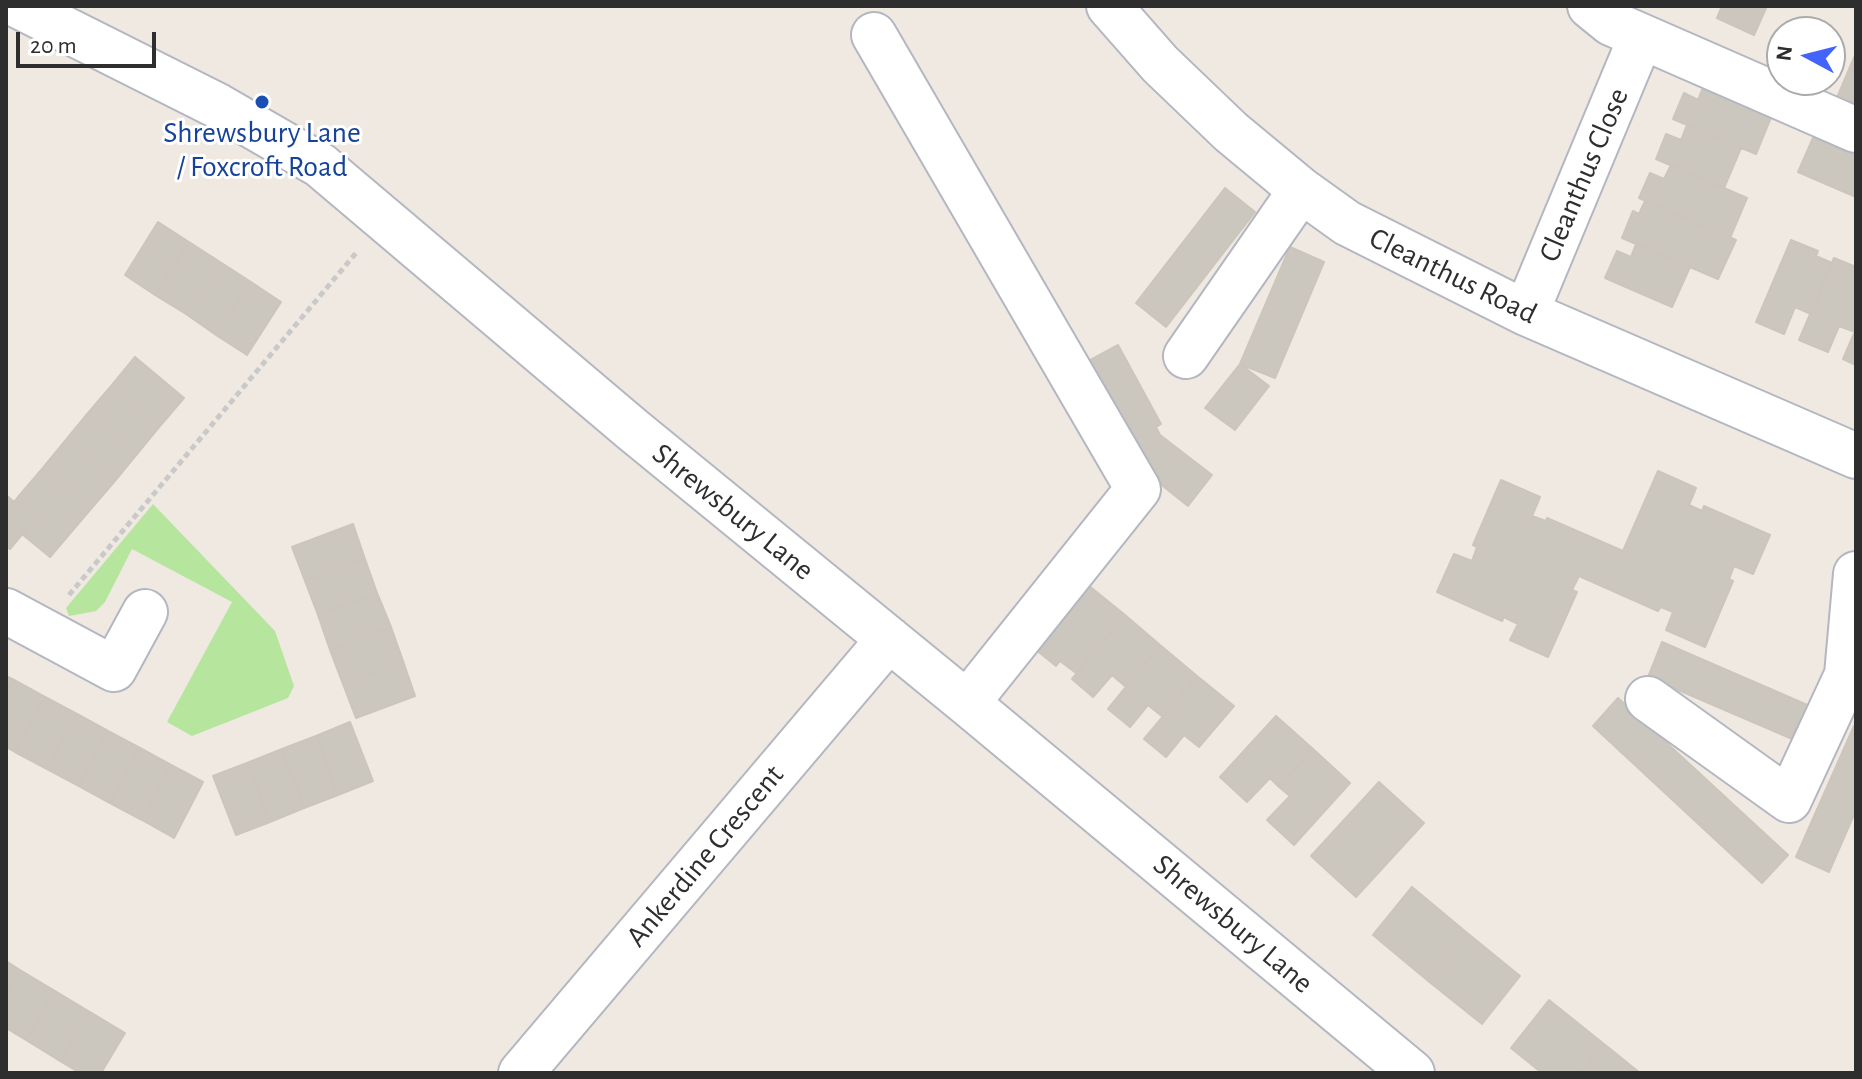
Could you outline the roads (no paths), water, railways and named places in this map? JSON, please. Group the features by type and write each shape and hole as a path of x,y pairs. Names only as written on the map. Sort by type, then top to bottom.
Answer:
{"street":[{"name":"Shrewsbury Lane","path":"19,6 218,106 320,165 621,420 1412,1073"},
{"name":"Cleanthus Road","path":"1109,6 1180,84 1231,132 1301,190 1347,223 1526,313 1856,456"},
{"path":"1590,6 1611,23 1641,37 1856,130"},
{"path":"874,35 1138,489 967,703"},
{"name":"Cleanthus Close","path":"1526,313 1641,37"},
{"path":"1186,356 1301,190"},
{"path":"1648,699 1789,800 1847,675 1856,574"},
{"path":"23,620 114,669 145,612"},
{"name":"Ankerdine Crescent","path":"521,1073 889,639"}],"place":[{"name":"Shrewsbury Lane / Foxcroft Road","path":"262,102"}]}
